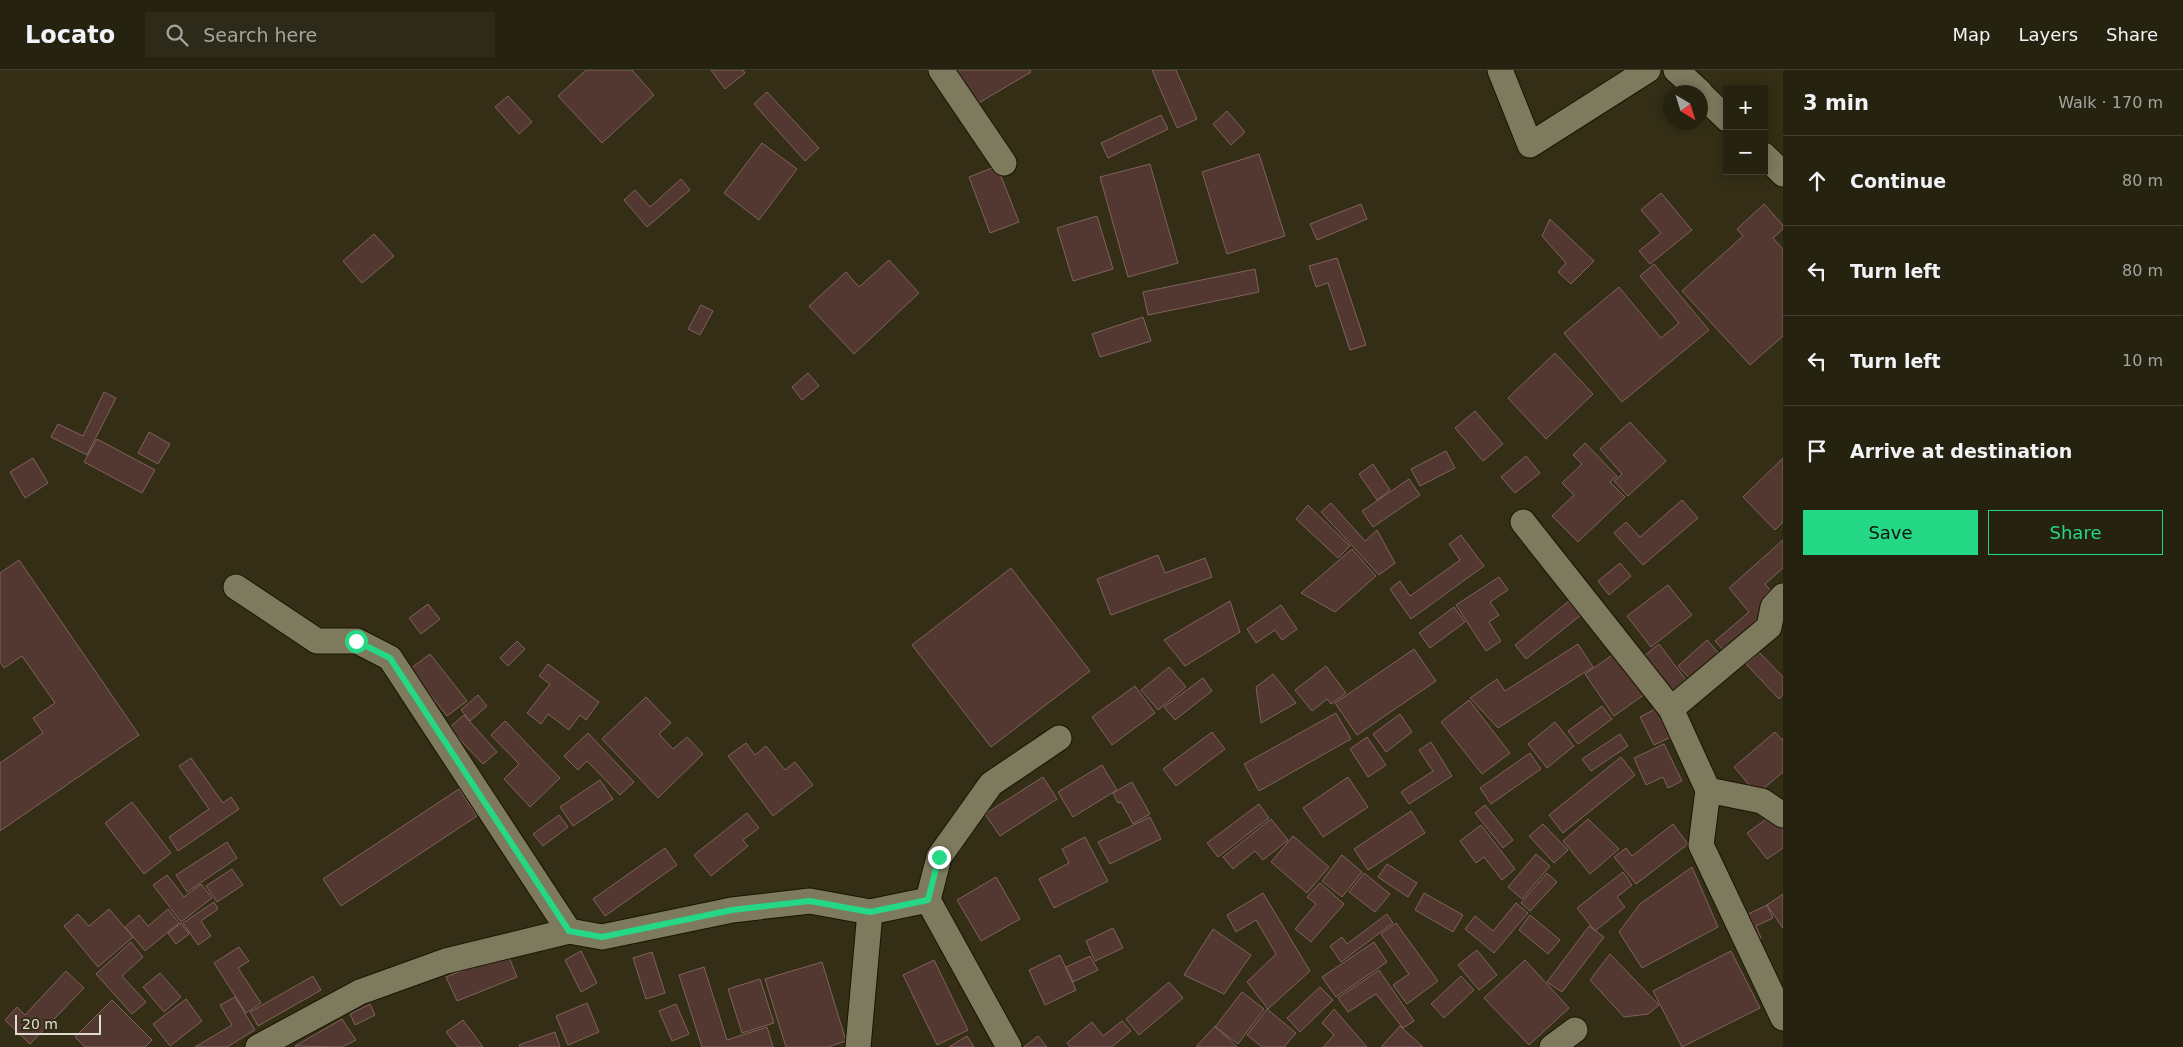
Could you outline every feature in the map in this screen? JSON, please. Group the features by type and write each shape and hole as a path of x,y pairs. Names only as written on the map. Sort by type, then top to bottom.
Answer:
{"street":[{"path":"942,70 1004,163"},
{"path":"1500,70 1530,145 1648,70"},
{"path":"1676,70 1692,85"},
{"path":"1708,101 1723,115"},
{"path":"1768,160 1783,174"},
{"path":"1523,522 1671,709 1708,790 1701,845 1783,1018"},
{"path":"236,587 317,641 356,641 390,658 569,931"},
{"path":"1671,709 1769,627 1773,607 1783,596"},
{"path":"1009,1047 928,900 939,857 991,784 1059,738"},
{"path":"1708,790 1762,801 1783,815"},
{"path":"258,1047 360,992 446,961 569,931 602,937 732,910 810,901 870,912 928,900"},
{"path":"858,1047 870,912"},
{"path":"1552,1047 1575,1030"}],"building":[{"path":"586,70 632,70 654,95 602,143 558,96"},
{"path":"711,70 743,70 745,73 725,89"},
{"path":"957,70 1030,70 1031,72 977,104"},
{"path":"1152,70 1176,70 1197,119 1177,128"},
{"path":"767,92 819,148 805,161 754,104"},
{"path":"508,96 532,122 519,134 495,107"},
{"path":"1227,111 1245,132 1231,145 1213,124"},
{"path":"1161,115 1168,129 1108,158 1101,143"},
{"path":"762,143 797,169 759,220 724,193"},
{"path":"1259,154 1285,236 1227,254 1202,172"},
{"path":"1150,164 1178,263 1128,277 1100,177"},
{"path":"997,166 1019,222 990,233 969,177"},
{"path":"681,179 690,190 647,227 624,200 635,190 650,207"},
{"path":"1661,193 1692,230 1650,264 1639,251 1661,233 1641,210"},
{"path":"1361,204 1367,219 1317,240 1310,224"},
{"path":"1764,204 1783,225 1783,229 1773,238 1783,249 1783,336 1750,365 1682,291 1743,236 1737,229"},
{"path":"1097,216 1113,269 1073,281 1057,228"},
{"path":"1550,219 1594,261 1571,284 1558,272 1566,263 1542,236"},
{"path":"374,234 394,256 362,283 343,261"},
{"path":"1337,258 1366,345 1350,350 1328,283 1316,287 1309,266"},
{"path":"889,260 919,293 854,354 809,306 846,272 859,287"},
{"path":"1654,264 1709,330 1622,402 1564,333 1619,287 1661,338 1679,323 1640,276"},
{"path":"1255,269 1259,292 1148,315 1143,292"},
{"path":"701,305 713,311 700,335 688,329"},
{"path":"1143,317 1151,341 1100,357 1092,334"},
{"path":"1555,353 1593,394 1546,439 1508,398"},
{"path":"808,373 819,386 802,400 792,387"},
{"path":"104,392 116,398 87,455 51,437 58,424 83,436"},
{"path":"1475,411 1503,444 1483,461 1455,428"},
{"path":"1630,422 1666,461 1628,496 1614,481 1622,474 1600,449"},
{"path":"149,432 170,444 158,464 138,453"},
{"path":"97,439 155,470 142,493 84,462"},
{"path":"1585,443 1617,476 1610,482 1625,497 1578,542 1552,516 1574,495 1562,483 1582,464 1573,455"},
{"path":"1446,451 1455,468 1420,486 1411,469"},
{"path":"1526,456 1540,473 1515,493 1501,477"},
{"path":"33,458 48,483 25,498 10,472"},
{"path":"1783,458 1783,522 1775,530 1743,497"},
{"path":"1373,464 1390,490 1377,500 1359,474"},
{"path":"1409,479 1420,495 1373,527 1362,511"},
{"path":"1682,500 1698,518 1643,565 1614,533 1626,522 1640,537"},
{"path":"1331,503 1365,541 1377,530 1395,563 1379,575 1321,512"},
{"path":"1308,505 1350,546 1338,558 1296,519"},
{"path":"1461,535 1484,566 1411,619 1390,589 1400,581 1410,596 1460,560 1449,544"},
{"path":"1783,540 1783,568 1765,584 1773,593 1761,602 1771,613 1725,652 1715,641 1749,612 1729,588"},
{"path":"1352,549 1376,576 1335,612 1301,593"},
{"path":"1158,555 1165,573 1205,558 1212,577 1111,615 1097,579"},
{"path":"19,560 139,735 0,831 0,763 43,733 33,718 55,703 22,656 4,668 0,662 0,573"},
{"path":"1620,563 1631,576 1609,595 1598,581"},
{"path":"1011,568 1090,671 991,747 912,645"},
{"path":"1499,577 1508,590 1490,602 1499,615 1489,622 1501,641 1486,651 1456,605"},
{"path":"1668,585 1692,615 1651,647 1627,616"},
{"path":"1230,601 1240,632 1185,666 1164,640"},
{"path":"1569,601 1581,615 1526,659 1515,645"},
{"path":"428,604 440,619 421,634 409,618"},
{"path":"1281,605 1297,629 1282,640 1275,630 1256,643 1247,629"},
{"path":"1454,607 1465,622 1430,648 1419,633"},
{"path":"1707,640 1723,658 1695,684 1678,666"},
{"path":"517,641 525,649 508,666 500,658"},
{"path":"1578,644 1593,667 1498,728 1470,698 1497,679 1505,691"},
{"path":"1659,644 1692,688 1677,699 1644,656"},
{"path":"1414,649 1436,681 1357,735 1335,703"},
{"path":"1618,651 1648,692 1614,716 1585,674"},
{"path":"1759,652 1783,677 1783,695 1779,699 1746,664"},
{"path":"430,654 467,701 447,716 410,669"},
{"path":"548,664 599,702 586,720 580,715 569,730 548,714 541,724 527,713 550,684 539,676"},
{"path":"1326,666 1346,693 1331,704 1327,699 1312,711 1295,690"},
{"path":"1169,667 1186,687 1158,710 1141,690"},
{"path":"1273,674 1296,703 1261,723 1256,687"},
{"path":"1203,678 1212,691 1175,720 1164,707"},
{"path":"1135,686 1155,713 1112,745 1092,717"},
{"path":"478,695 487,706 470,721 461,710"},
{"path":"646,697 671,723 659,734 673,749 687,737 703,754 658,798 602,739"},
{"path":"1469,700 1510,753 1482,774 1441,722"},
{"path":"1602,706 1612,719 1578,744 1568,731"},
{"path":"1657,708 1671,737 1654,745 1640,717"},
{"path":"1336,713 1351,739 1259,791 1244,764"},
{"path":"1400,714 1412,732 1386,752 1373,734"},
{"path":"464,715 497,752 483,764 449,728"},
{"path":"505,721 560,778 530,807 504,779 519,764 491,735"},
{"path":"1555,722 1574,746 1547,768 1528,744"},
{"path":"1212,732 1225,749 1176,786 1163,769"},
{"path":"1775,732 1782,740 1783,738 1783,772 1757,794 1734,767"},
{"path":"588,733 634,782 620,795 587,761 578,770 564,756"},
{"path":"1620,734 1628,746 1591,771 1582,759"},
{"path":"1367,737 1386,765 1368,777 1350,749"},
{"path":"1431,742 1452,776 1409,804 1401,792 1433,771 1419,750"},
{"path":"746,743 755,755 766,746 785,770 795,762 813,785 773,816 728,756"},
{"path":"1664,744 1682,781 1668,788 1663,777 1646,785 1634,758"},
{"path":"1530,753 1541,769 1491,804 1480,788"},
{"path":"1621,757 1635,775 1563,833 1549,815"},
{"path":"191,758 223,803 231,797 239,809 178,851 169,837 209,809 179,766"},
{"path":"1102,765 1117,790 1073,817 1058,792"},
{"path":"1043,777 1057,799 1000,836 985,814"},
{"path":"1348,777 1368,807 1323,837 1303,808"},
{"path":"600,780 613,799 573,826 560,807"},
{"path":"1132,782 1150,814 1133,824 1121,802 1118,803 1113,793"},
{"path":"459,789 477,816 341,906 323,879"},
{"path":"132,802 171,853 144,874 105,823"},
{"path":"1259,804 1269,818 1218,857 1207,843"},
{"path":"1485,805 1513,840 1503,848 1475,813"},
{"path":"1411,811 1425,833 1368,870 1354,849"},
{"path":"1776,812 1783,822 1783,848 1767,859 1747,833"},
{"path":"747,813 759,828 743,840 748,846 711,876 694,855"},
{"path":"559,815 568,827 543,846 533,834"},
{"path":"1150,817 1161,839 1110,864 1098,842"},
{"path":"1271,819 1288,840 1263,860 1255,851 1233,869 1223,857"},
{"path":"1588,819 1619,849 1590,874 1563,841"},
{"path":"1543,824 1568,850 1554,863 1529,836"},
{"path":"1673,824 1688,844 1636,884 1614,857 1626,848 1632,856"},
{"path":"1481,825 1515,869 1502,880 1484,857 1476,863 1460,841"},
{"path":"1293,836 1329,867 1307,893 1271,862"},
{"path":"1085,837 1108,881 1054,908 1039,879 1069,863 1062,849"},
{"path":"227,842 237,858 187,892 176,875"},
{"path":"665,848 677,865 605,916 593,899"},
{"path":"1536,854 1550,866 1522,899 1508,887"},
{"path":"1342,855 1362,872 1342,897 1322,881"},
{"path":"1387,864 1417,883 1408,897 1378,877"},
{"path":"1692,867 1718,927 1642,968 1619,932 1640,904"},
{"path":"232,869 243,885 217,902 206,886"},
{"path":"1623,872 1632,885 1617,897 1625,907 1595,931 1577,908"},
{"path":"1364,873 1390,894 1375,912 1349,892"},
{"path":"1547,873 1557,882 1530,911 1521,903"},
{"path":"167,875 184,897 201,884 212,898 181,922 153,885"},
{"path":"996,877 1020,919 981,941 957,900"},
{"path":"1320,883 1344,904 1311,942 1295,929 1316,904 1307,897"},
{"path":"1263,893 1310,971 1268,1009 1247,982 1276,954 1256,920 1236,932 1227,915"},
{"path":"1424,893 1463,915 1453,932 1415,910"},
{"path":"1783,894 1783,928 1767,905"},
{"path":"214,902 218,909 201,921 211,936 198,945 183,923"},
{"path":"1516,903 1528,913 1494,953 1465,929 1475,916 1493,931"},
{"path":"1767,905 1773,918 1756,926 1761,938 1754,941 1742,917"},
{"path":"109,909 133,937 98,967 64,926 78,914 89,926"},
{"path":"168,909 179,923 145,951 125,927 139,915 148,926"},
{"path":"1387,914 1393,923 1341,962 1330,946 1342,937 1347,944"},
{"path":"1530,915 1560,940 1548,954 1519,930"},
{"path":"181,923 189,934 176,944 168,933"},
{"path":"1396,923 1438,981 1407,1004 1393,985 1409,974 1381,934"},
{"path":"1589,926 1604,937 1562,992 1547,982"},
{"path":"1113,928 1123,948 1095,961 1086,941"},
{"path":"1213,929 1251,955 1224,994 1184,975"},
{"path":"131,942 143,957 122,976 146,1002 132,1014 96,974"},
{"path":"1374,942 1387,962 1336,997 1322,977"},
{"path":"239,947 249,961 238,968 261,1003 246,1013 214,963"},
{"path":"1477,950 1497,975 1479,990 1458,965"},
{"path":"581,951 597,983 581,992 565,960"},
{"path":"1731,951 1760,1008 1682,1047 1653,991"},
{"path":"507,952 517,977 457,1001 446,977"},
{"path":"652,952 665,993 646,999 633,958"},
{"path":"1610,954 1659,1005 1648,1014 1624,1017 1590,980"},
{"path":"1060,955 1076,990 1045,1005 1029,970"},
{"path":"1090,956 1098,970 1073,982 1066,967"},
{"path":"934,960 968,1030 937,1045 903,975"},
{"path":"1525,960 1569,1008 1529,1045 1484,998"},
{"path":"822,962 846,1041 828,1047 786,1047 765,979"},
{"path":"704,967 727,1040 767,1027 773,1047 702,1047 679,975"},
{"path":"1379,970 1414,1021 1403,1028 1376,994 1348,1012 1338,998"},
{"path":"66,971 84,988 30,1044 5,1020 17,1007 25,1015"},
{"path":"160,973 181,997 164,1012 143,987"},
{"path":"313,976 321,990 258,1026 250,1012"},
{"path":"1461,976 1474,990 1444,1018 1431,1004"},
{"path":"760,979 774,1023 742,1033 728,989"},
{"path":"1169,982 1183,998 1139,1035 1126,1019"},
{"path":"1320,987 1333,1000 1300,1032 1287,1018"},
{"path":"1242,992 1264,1009 1238,1044 1215,1027"},
{"path":"235,997 255,1030 227,1047 195,1047 232,1025 220,1005"},
{"path":"186,999 202,1021 170,1046 153,1024"},
{"path":"112,1000 152,1040 145,1047 85,1047 75,1037"},
{"path":"587,1003 599,1032 568,1045 556,1016"},
{"path":"370,1004 375,1015 355,1025 350,1014"},
{"path":"676,1004 689,1034 672,1041 659,1011"},
{"path":"1267,1009 1296,1033 1284,1047 1262,1047 1247,1035"},
{"path":"1334,1009 1367,1047 1323,1047 1334,1035 1322,1023"},
{"path":"342,1019 356,1040 342,1047 295,1046"},
{"path":"463,1020 483,1047 458,1047 446,1032"},
{"path":"1122,1021 1131,1031 1112,1047 1070,1047 1067,1043 1092,1022 1103,1036"},
{"path":"1215,1026 1237,1047 1196,1047"},
{"path":"1400,1026 1423,1047 1381,1047"},
{"path":"555,1032 560,1047 520,1047 519,1045"},
{"path":"967,1036 974,1047 949,1047"},
{"path":"1038,1036 1047,1047 1024,1047"}],"route":[{"path":"356,641 390,658 569,931 602,937 732,910 810,901 870,912 928,900 939,857"}]}
